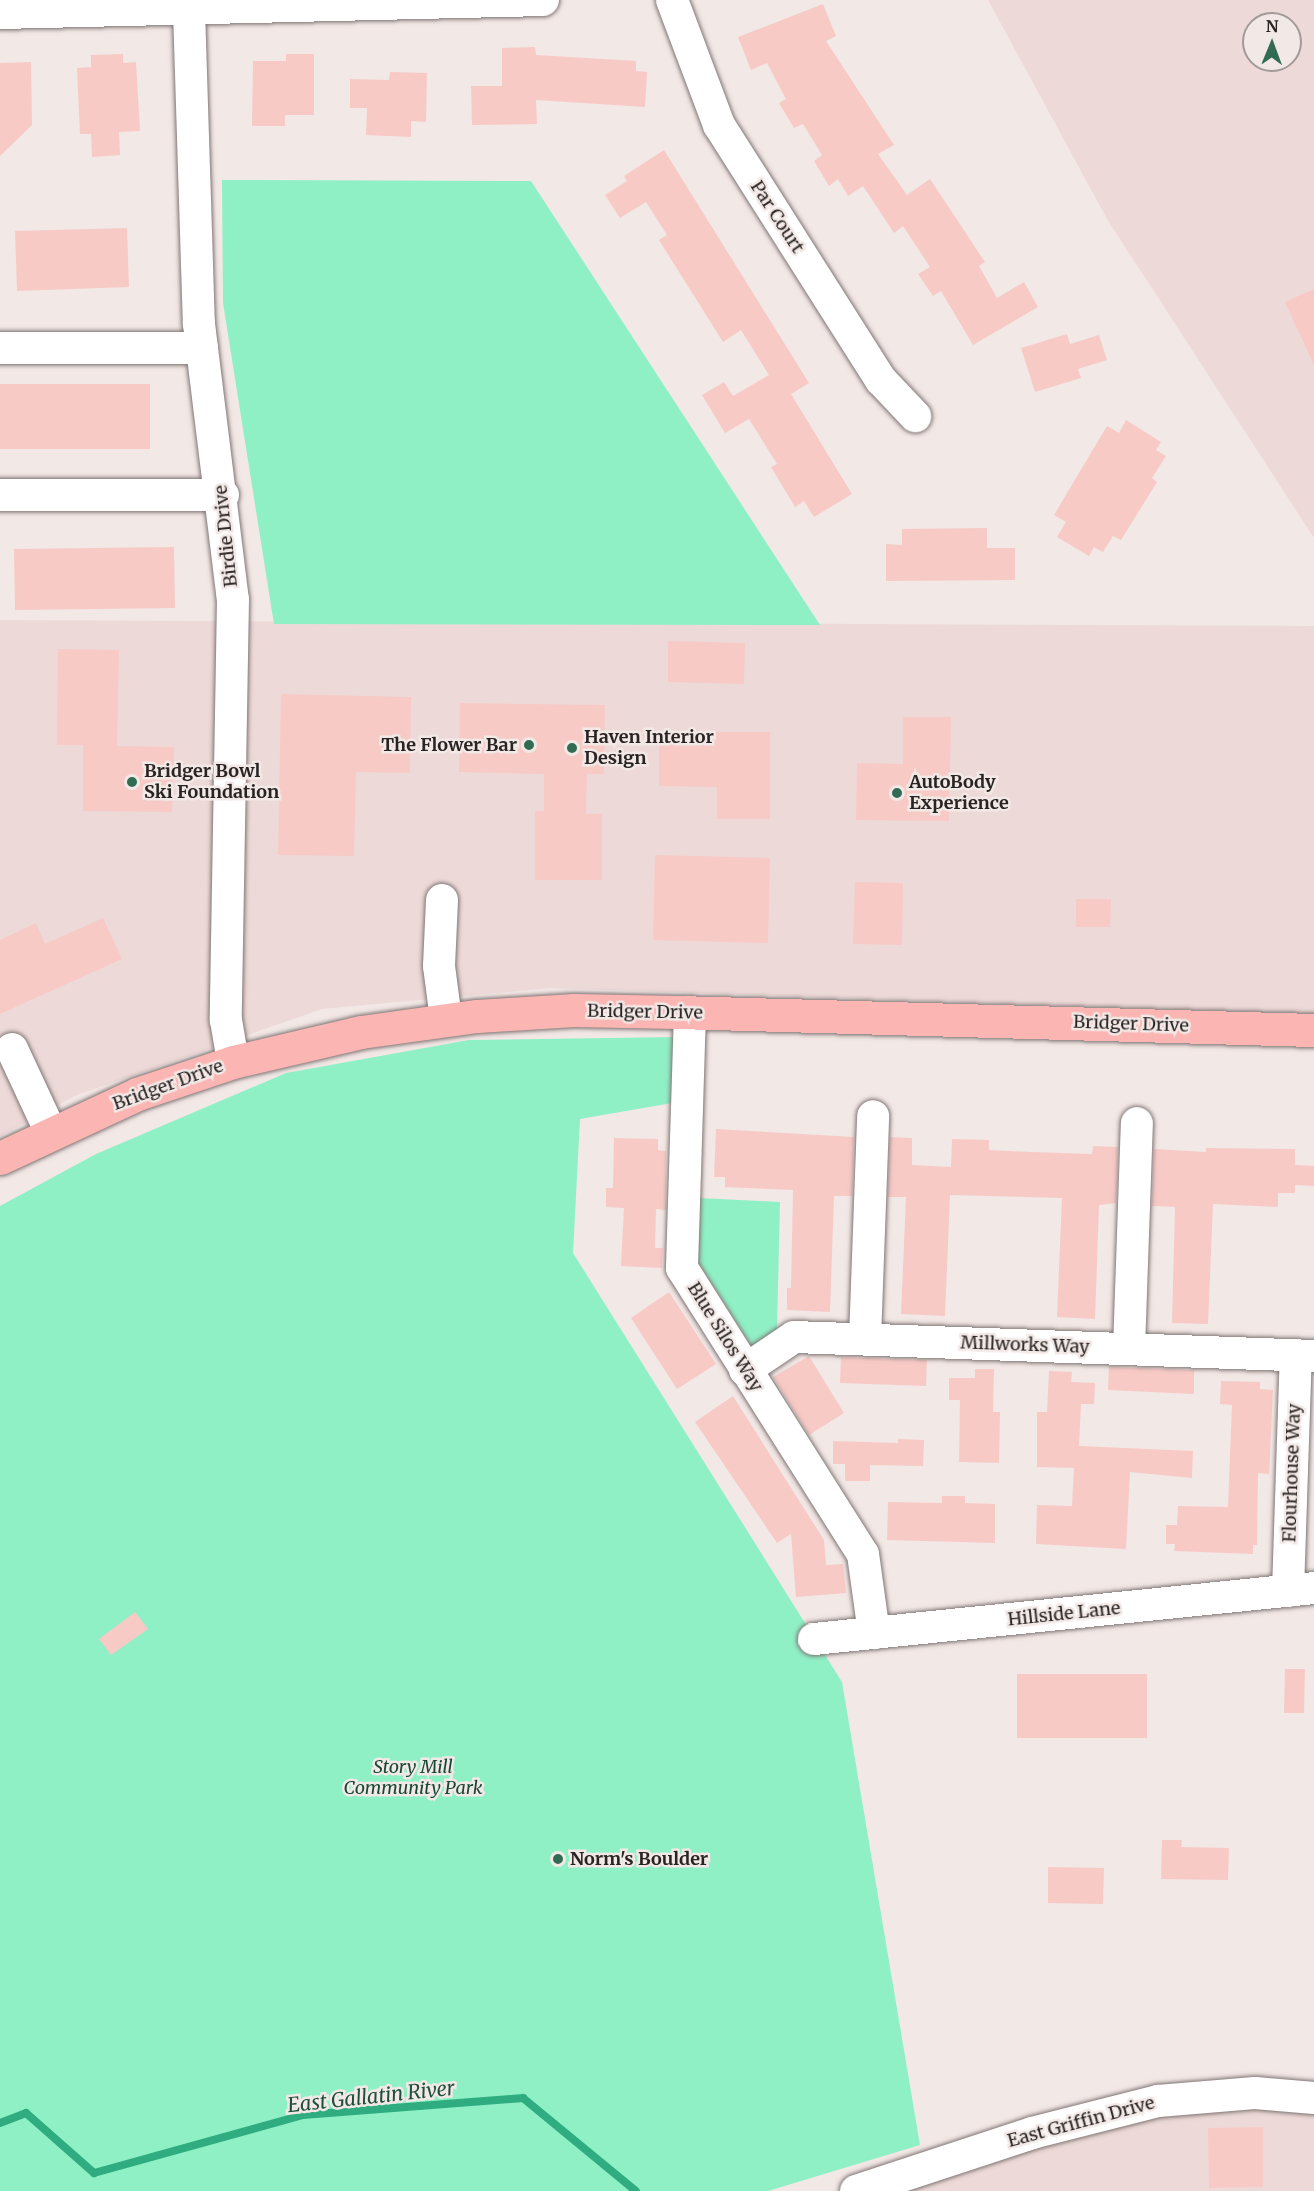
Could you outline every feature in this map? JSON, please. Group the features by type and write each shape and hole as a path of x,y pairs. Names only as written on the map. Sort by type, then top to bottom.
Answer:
{"main road":[{"name":"Bridger Drive","path":"0,1158 137,1094 232,1062 361,1032 446,1019 563,1011 690,1012 1314,1030"}],"street":[{"path":"0,13 543,0"},
{"name":"Par Court","path":"672,0 719,125 882,380 915,416"},
{"name":"Birdie Drive","path":"189,10 193,198 202,348 223,495 233,599 226,1020 232,1062"},
{"path":"0,348 202,348"},
{"path":"0,495 223,495"},
{"path":"442,900 439,966 446,1019"},
{"name":"Blue Silos Way","path":"690,1012 682,1268 863,1554 874,1633"},
{"path":"12,1049 51,1133"},
{"path":"865,1339 873,1116"},
{"path":"1129,1349 1137,1123"},
{"name":"Millworks Way","path":"745,1370 794,1337 1305,1355"},
{"name":"Flourhouse Way","path":"1301,1589 1305,1355"},
{"name":"Hillside Lane","path":"814,1639 1301,1589"},
{"name":"East Griffin Drive","path":"856,2191 1032,2133 1158,2101 1255,2093 1314,2098"}],"shaded area":[{"path":"988,0 1314,0 1314,538 1107,219"},
{"path":"0,620 1314,626 1314,1014 551,988 322,1009 77,1095 0,1136"},
{"path":"1314,2082 1314,2191 891,2191 920,2152 1127,2093"}],"green space":[{"path":"222,180 531,181 820,625 274,624 223,303"},
{"name":"Story Mill Community Park","path":"677,1037 672,1103 580,1119 573,1253 842,1682 920,2145 768,2191 0,2191 0,1206 96,1154 286,1073 469,1040"},
{"path":"700,1198 780,1202 777,1329 752,1347 698,1262"}],"building":[{"path":"823,4 836,36 826,41 894,145 878,154 907,195 930,179 985,262 979,266 997,298 1024,282 1038,307 973,345 941,291 933,296 918,274 930,267 903,226 894,233 863,186 848,196 838,179 829,186 814,161 822,155 803,124 794,128 779,103 786,99 767,63 751,70 738,37"},
{"path":"535,47 536,55 636,61 636,71 647,72 645,107 536,100 537,124 472,125 471,86 502,86 502,48"},
{"path":"123,54 123,63 136,62 140,131 119,132 120,155 92,157 91,134 80,134 77,68 91,67 91,55"},
{"path":"286,54 314,54 314,115 285,115 285,126 252,126 253,61 286,61"},
{"path":"31,62 32,125 0,156 0,63"},
{"path":"390,72 427,73 426,122 411,121 411,137 366,135 367,108 350,108 350,79 389,80"},
{"path":"664,150 809,383 791,394 852,494 814,517 804,501 795,507 771,467 777,464 749,419 725,433 702,395 724,382 733,396 769,375 741,330 723,342 659,240 667,235 646,202 620,218 605,195 627,181 624,176"},
{"path":"127,228 129,287 17,291 15,231"},
{"path":"1314,289 1314,365 1285,302"},
{"path":"1067,334 1070,344 1099,335 1107,360 1078,369 1081,378 1035,392 1021,348"},
{"path":"0,384 150,384 150,449 0,449"},
{"path":"1126,420 1161,442 1156,450 1166,456 1152,478 1157,482 1121,540 1113,536 1103,552 1094,547 1089,556 1057,537 1066,522 1054,515 1107,426 1119,433"},
{"path":"987,528 987,548 1015,548 1015,580 886,581 886,544 902,545 902,529"},
{"path":"174,547 175,608 15,610 14,549"},
{"path":"668,641 745,643 744,684 668,682"},
{"path":"58,649 119,650 117,746 174,747 172,812 83,811 83,745 57,745"},
{"path":"281,694 411,697 410,773 356,772 354,856 278,855"},
{"path":"460,703 605,705 604,774 587,774 586,814 602,814 602,880 535,880 535,811 544,811 544,774 459,772"},
{"path":"903,717 951,717 949,821 856,820 857,763 903,764"},
{"path":"659,732 770,732 770,819 717,819 717,787 659,786"},
{"path":"655,855 770,858 768,943 653,940"},
{"path":"855,882 903,883 902,945 853,944"},
{"path":"1076,899 1111,899 1110,927 1076,927"},
{"path":"103,918 122,959 0,1014 0,940 36,923 45,944"},
{"path":"716,1129 854,1137 852,1196 834,1196 830,1312 787,1310 787,1288 791,1288 793,1190 725,1187 725,1177 714,1177"},
{"path":"890,1137 912,1138 912,1165 951,1167 952,1139 989,1140 989,1150 1092,1154 1093,1146 1118,1147 1116,1203 1099,1205 1095,1319 1057,1317 1062,1198 950,1195 945,1316 901,1314 906,1197 888,1197"},
{"path":"614,1138 658,1139 658,1150 666,1151 666,1210 656,1209 655,1248 663,1248 662,1268 621,1266 624,1208 606,1207 606,1188 613,1188"},
{"path":"1206,1148 1295,1149 1295,1165 1314,1166 1314,1186 1295,1185 1295,1193 1278,1193 1278,1207 1213,1204 1208,1324 1172,1323 1175,1207 1152,1206 1154,1149 1206,1152"},
{"path":"669,1292 716,1364 677,1389 631,1318"},
{"path":"809,1356 844,1413 809,1435 773,1377"},
{"path":"841,1357 927,1360 926,1386 840,1383"},
{"path":"1109,1367 1194,1370 1194,1394 1108,1390"},
{"path":"975,1369 994,1369 993,1412 1000,1412 999,1463 959,1462 960,1400 949,1400 949,1378 975,1378"},
{"path":"1049,1371 1072,1372 1071,1382 1095,1383 1094,1404 1081,1404 1079,1446 1193,1451 1192,1478 1130,1472 1126,1549 1036,1544 1037,1505 1072,1506 1074,1468 1037,1467 1037,1412 1047,1412"},
{"path":"1221,1381 1260,1382 1260,1389 1273,1390 1269,1474 1258,1473 1257,1545 1253,1545 1253,1554 1174,1551 1175,1544 1166,1544 1166,1525 1177,1525 1178,1506 1228,1507 1232,1405 1220,1404"},
{"path":"733,1396 824,1540 826,1565 843,1564 846,1593 796,1597 791,1534 777,1543 695,1422"},
{"path":"898,1439 924,1440 923,1466 870,1465 870,1481 845,1481 845,1464 833,1464 833,1441 898,1443"},
{"path":"942,1496 965,1496 965,1503 995,1504 995,1543 887,1540 888,1502 942,1503"},
{"path":"135,1612 148,1629 111,1655 99,1639"},
{"path":"1285,1669 1305,1669 1304,1713 1284,1713"},
{"path":"1017,1674 1147,1674 1147,1738 1017,1738"},
{"path":"1162,1840 1182,1840 1181,1847 1229,1848 1228,1880 1161,1879"},
{"path":"1048,1867 1104,1868 1103,1904 1048,1903"},
{"path":"1263,2127 1263,2187 1209,2188 1208,2128"}],"waterway":[{"name":"East Gallatin River","path":"0,2123 26,2113 94,2173 303,2115 523,2098 636,2191"}],"place":[{"name":"The Flower Bar","path":"529,745"},
{"name":"Haven Interior Design","path":"572,748"},
{"name":"Bridger Bowl Ski Foundation","path":"132,782"},
{"name":"AutoBody Experience","path":"897,793"},
{"name":"Norm's Boulder","path":"558,1859"}]}
